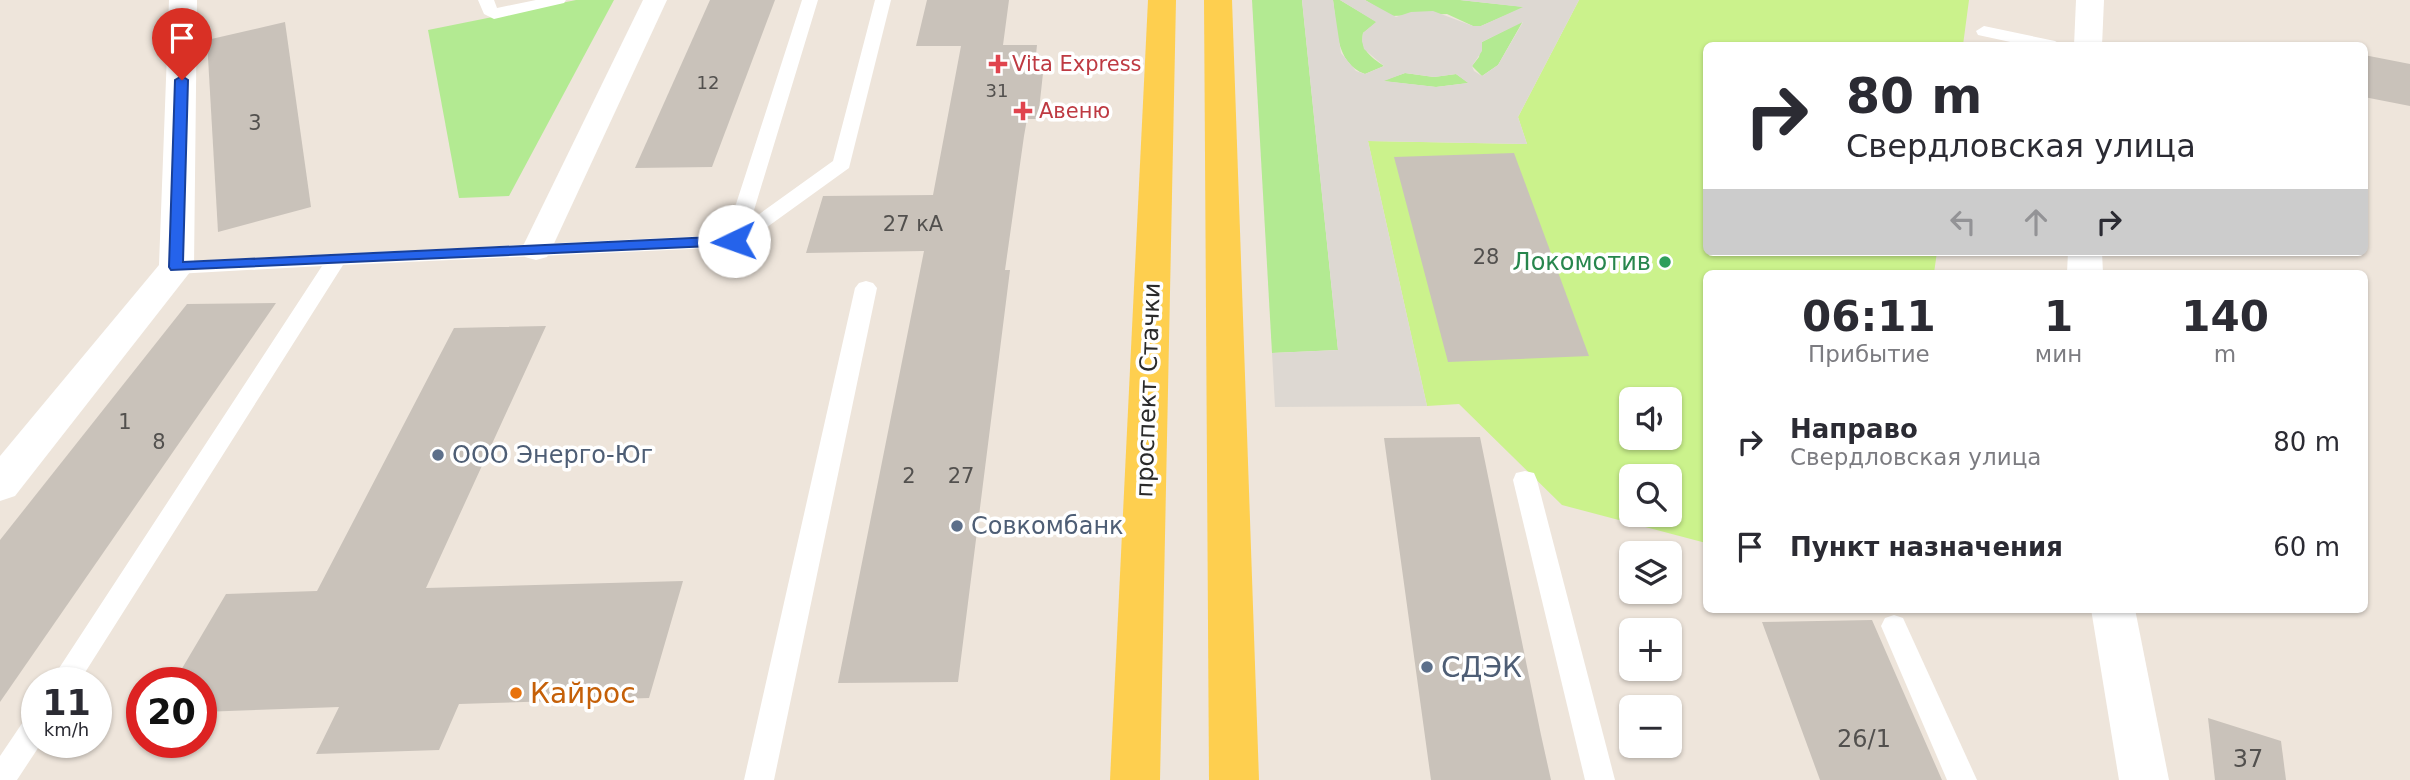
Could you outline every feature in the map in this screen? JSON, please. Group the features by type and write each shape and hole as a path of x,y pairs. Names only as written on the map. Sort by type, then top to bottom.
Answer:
{"main road":[{"name":"проспект Стачки","path":"1135,780 1162,0"},
{"path":"1218,0 1234,780"}],"street":[{"path":"0,485 176,267 183,0"},
{"path":"536,250 654,0"},
{"path":"2088,42 2090,0"},
{"path":"2114,613 2144,780"}],"lane":[{"path":"486,0 489,11 494,14 558,0"},
{"path":"734,241 810,0"},
{"path":"176,267 734,241 842,164 883,0"},
{"path":"1984,31 2036,42"},
{"path":"74,667 337,259"},
{"path":"759,780 866,288"},
{"path":"1525,480 1600,780"},
{"path":"1894,625 1962,780"},
{"path":"1,780 21,749"}],"green space":[{"path":"576,0 614,0 509,196 459,198 428,30"},
{"path":"1252,0 1302,0 1338,350 1272,353"},
{"path":"1333,0 1340,0 1377,22 1363,33 1363,44 1371,56 1384,66 1365,74 1348,62 1339,43"},
{"path":"1365,0 1460,0 1525,7 1481,26 1473,26 1447,14 1391,16"},
{"name":"Локомотив","path":"1579,0 1969,0 1963,42 1703,42 1703,256 1936,256 1934,270 1703,270 1703,542 1645,527 1682,527 1682,464 1619,464 1619,520 1562,505 1459,404 1427,406 1368,141 1527,144 1518,117"},
{"path":"1523,21 1498,65 1482,76 1472,66 1479,57 1482,42"},
{"path":"1405,73 1434,77 1456,74 1469,83 1436,87 1382,81"}],"shaded area":[{"path":"1302,0 1333,0 1341,53 1356,71 1365,74 1384,66 1364,49 1362,41 1363,33 1376,22 1340,0 1365,0 1396,17 1411,12 1433,11 1473,26 1481,26 1523,7 1460,0 1579,0 1518,117 1527,144 1368,141 1427,406 1275,407 1272,353 1338,350","holes":["1523,22 1498,65 1482,76 1474,71 1472,66 1482,51 1482,42","1405,73 1434,77 1456,74 1468,83 1436,87 1384,81"]}],"building":[{"path":"710,0 775,0 712,167 635,168"},
{"path":"927,0 1009,0 1003,45 1037,45 1035,64 1044,64 1038,119 1027,119 1024,136 1005,270 1010,270 958,682 838,683 924,251 806,253 823,196 933,195 961,46 916,46"},
{"path":"285,22 311,207 218,232 207,40"},
{"path":"2368,56 2410,64 2410,106 2368,98"},
{"path":"1514,153 1589,356 1448,362 1394,157"},
{"path":"276,303 24,667 21,667 21,672 0,702 0,540 187,304"},
{"name":"ООО Энерго-Юг","path":"546,326 426,588 683,581 649,698 459,704 439,750 316,754 339,707 217,711 217,667 183,667 226,594 317,591 454,328"},
{"path":"1480,437 1551,780 1431,780 1384,438"},
{"path":"1872,620 1942,780 1820,780 1762,622"},
{"path":"2208,718 2281,741 2286,780 2215,780"}],"place":[{"name":"Vita Express","path":"998,64"},
{"name":"Авеню","path":"1023,111"},
{"name":"Локомотив","path":"1665,262"},
{"name":"ООО Энерго-Юг","path":"438,455"},
{"name":"Совкомбанк","path":"957,526"},
{"name":"СДЭК","path":"1427,667"},
{"name":"Кайрос","path":"516,693"}],"route":[{"path":"182,80 176,267 734,241"}]}
